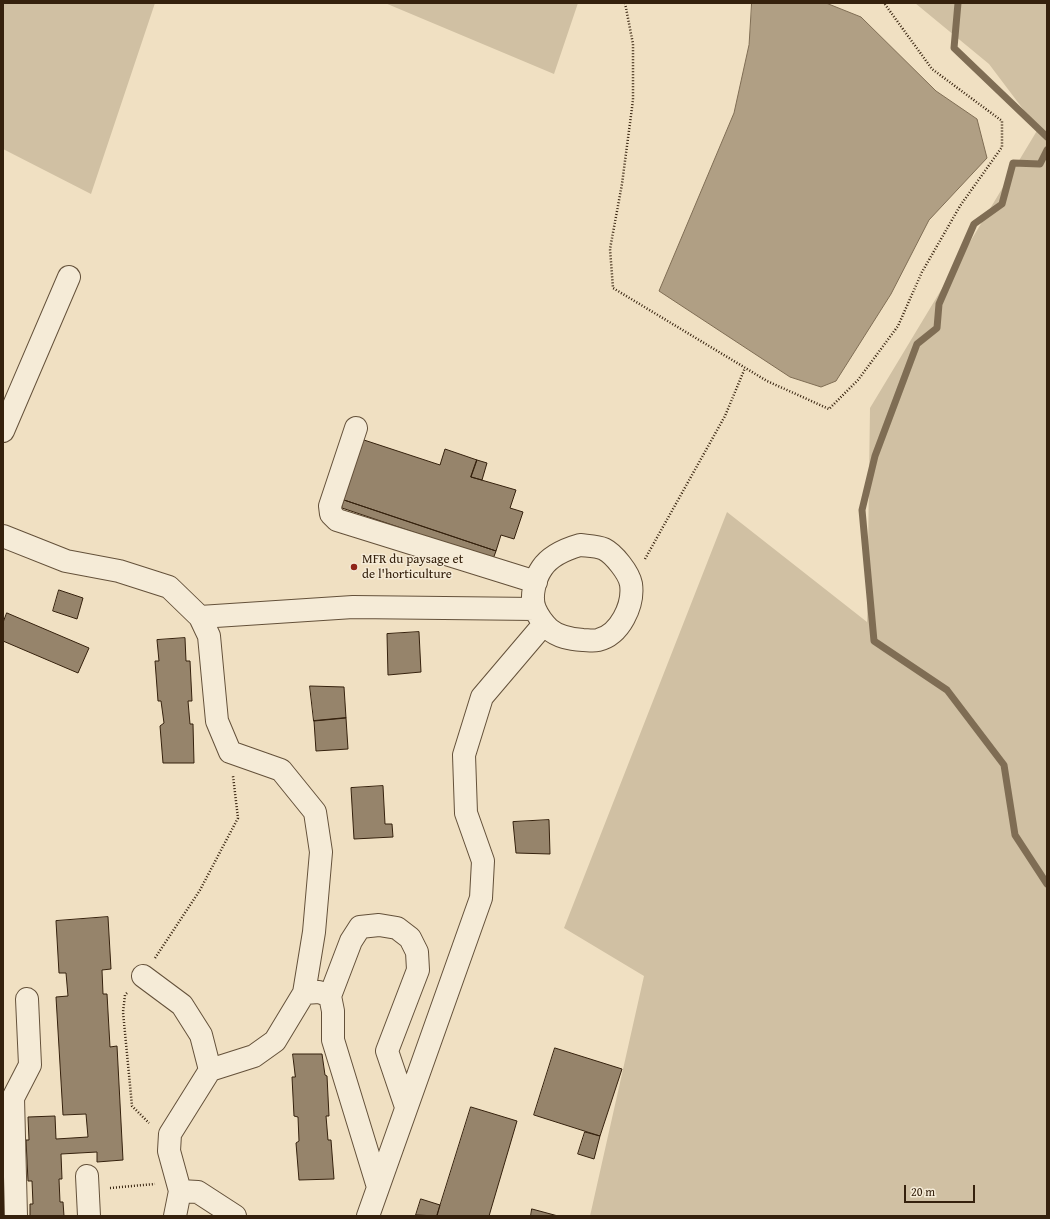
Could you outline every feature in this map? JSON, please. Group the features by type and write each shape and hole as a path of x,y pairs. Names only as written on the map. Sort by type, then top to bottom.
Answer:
{"lane":[{"path":"3,431 69,277"},
{"path":"356,428 330,506 331,514 336,520 536,582"},
{"path":"3,536 66,561 119,571 169,587 200,617 209,636 217,721 230,752 281,770 315,812 321,852 314,932 304,993 275,1041 254,1056 210,1070 170,1134 169,1151 179,1187 175,1216"},
{"path":"580,545 604,549 620,562 631,584 630,604 624,620 610,635 598,640 572,639 555,634 539,616 534,598 536,582 542,568 557,555 569,548 580,545"},
{"path":"200,617 353,607 539,616"},
{"path":"368,1216 481,898 483,861 466,813 464,755 482,697 539,616"},
{"path":"378,1187 333,1040 333,1011 330,996 351,941 360,927 379,925 397,928 410,938 417,952 418,970 387,1051 406,1107"},
{"path":"143,976 182,1005 201,1035 210,1070"},
{"path":"304,993 319,992 330,996"},
{"path":"16,1216 13,1098 30,1065 27,999"},
{"path":"87,1183 89,1216"},
{"path":"179,1187 198,1192 235,1216"}],"path":[{"path":"625,3 633,44 633,100 622,184 610,249 613,288 767,381 829,409 858,380 898,326 922,272 956,213 1002,147 1002,121 932,69 884,3"},
{"path":"631,584 725,416 745,368"},
{"path":"170,1134 152,1126 132,1106 123,1012 125,995 143,976 200,890 238,818 230,752"},
{"path":"87,1183 179,1187"}],"shaded area":[{"path":"3,3 155,3 91,194 3,149"},
{"path":"385,3 578,3 554,74"},
{"path":"752,3 826,3 861,17 936,91 977,119 987,158 929,220 891,294 836,381 821,387 790,377 659,291 734,113 749,45"},
{"path":"915,3 1047,3 1047,1216 590,1216 644,976 564,928 727,512 867,622 870,408 1038,129 989,64"}],"building":[{"path":"364,440 440,465 445,449 477,460 471,477 516,490 510,508 523,512 514,539 501,535 496,551 344,500"},
{"path":"477,460 487,463 482,480 471,477"},
{"path":"344,500 496,551 493,559 342,508"},
{"path":"59,590 83,598 77,619 53,611"},
{"path":"7,613 89,648 78,673 3,641 3,623"},
{"path":"419,632 421,672 388,675 387,634"},
{"path":"185,638 186,661 190,661 192,701 188,701 190,724 193,724 194,763 163,763 160,726 164,723 161,701 158,701 155,661 159,661 157,640"},
{"path":"310,686 344,687 346,718 314,721"},
{"path":"346,718 348,749 316,751 314,721"},
{"path":"383,786 385,824 392,824 393,837 354,839 351,788"},
{"path":"549,820 550,854 516,853 513,822"},
{"path":"108,917 111,969 102,970 103,994 107,994 110,1047 117,1046 123,1160 97,1162 97,1152 61,1154 62,1179 59,1179 60,1202 63,1202 64,1216 30,1216 30,1204 33,1204 32,1181 28,1181 26,1140 29,1140 28,1117 55,1116 56,1139 88,1137 86,1114 63,1115 56,997 68,996 66,973 59,973 56,921"},
{"path":"555,1048 622,1069 600,1136 534,1115"},
{"path":"293,1054 322,1054 325,1075 327,1076 329,1116 326,1116 328,1140 331,1140 334,1179 299,1180 296,1143 299,1141 298,1117 294,1116 292,1077 295,1077"},
{"path":"471,1107 517,1121 489,1216 437,1216"},
{"path":"585,1132 600,1136 594,1159 578,1154"},
{"path":"421,1199 440,1205 437,1216 416,1215"},
{"path":"532,1209 558,1216 531,1216"}],"waterway":[{"path":"958,3 954,48 1047,137"},
{"path":"1047,150 1040,164 1013,163 1002,204 974,224 939,304 937,328 917,344 875,456 862,510 874,641 947,690 1004,765 1015,835 1047,884"}],"place":[{"name":"MFR du paysage et de l'horticulture","path":"354,567"}]}
